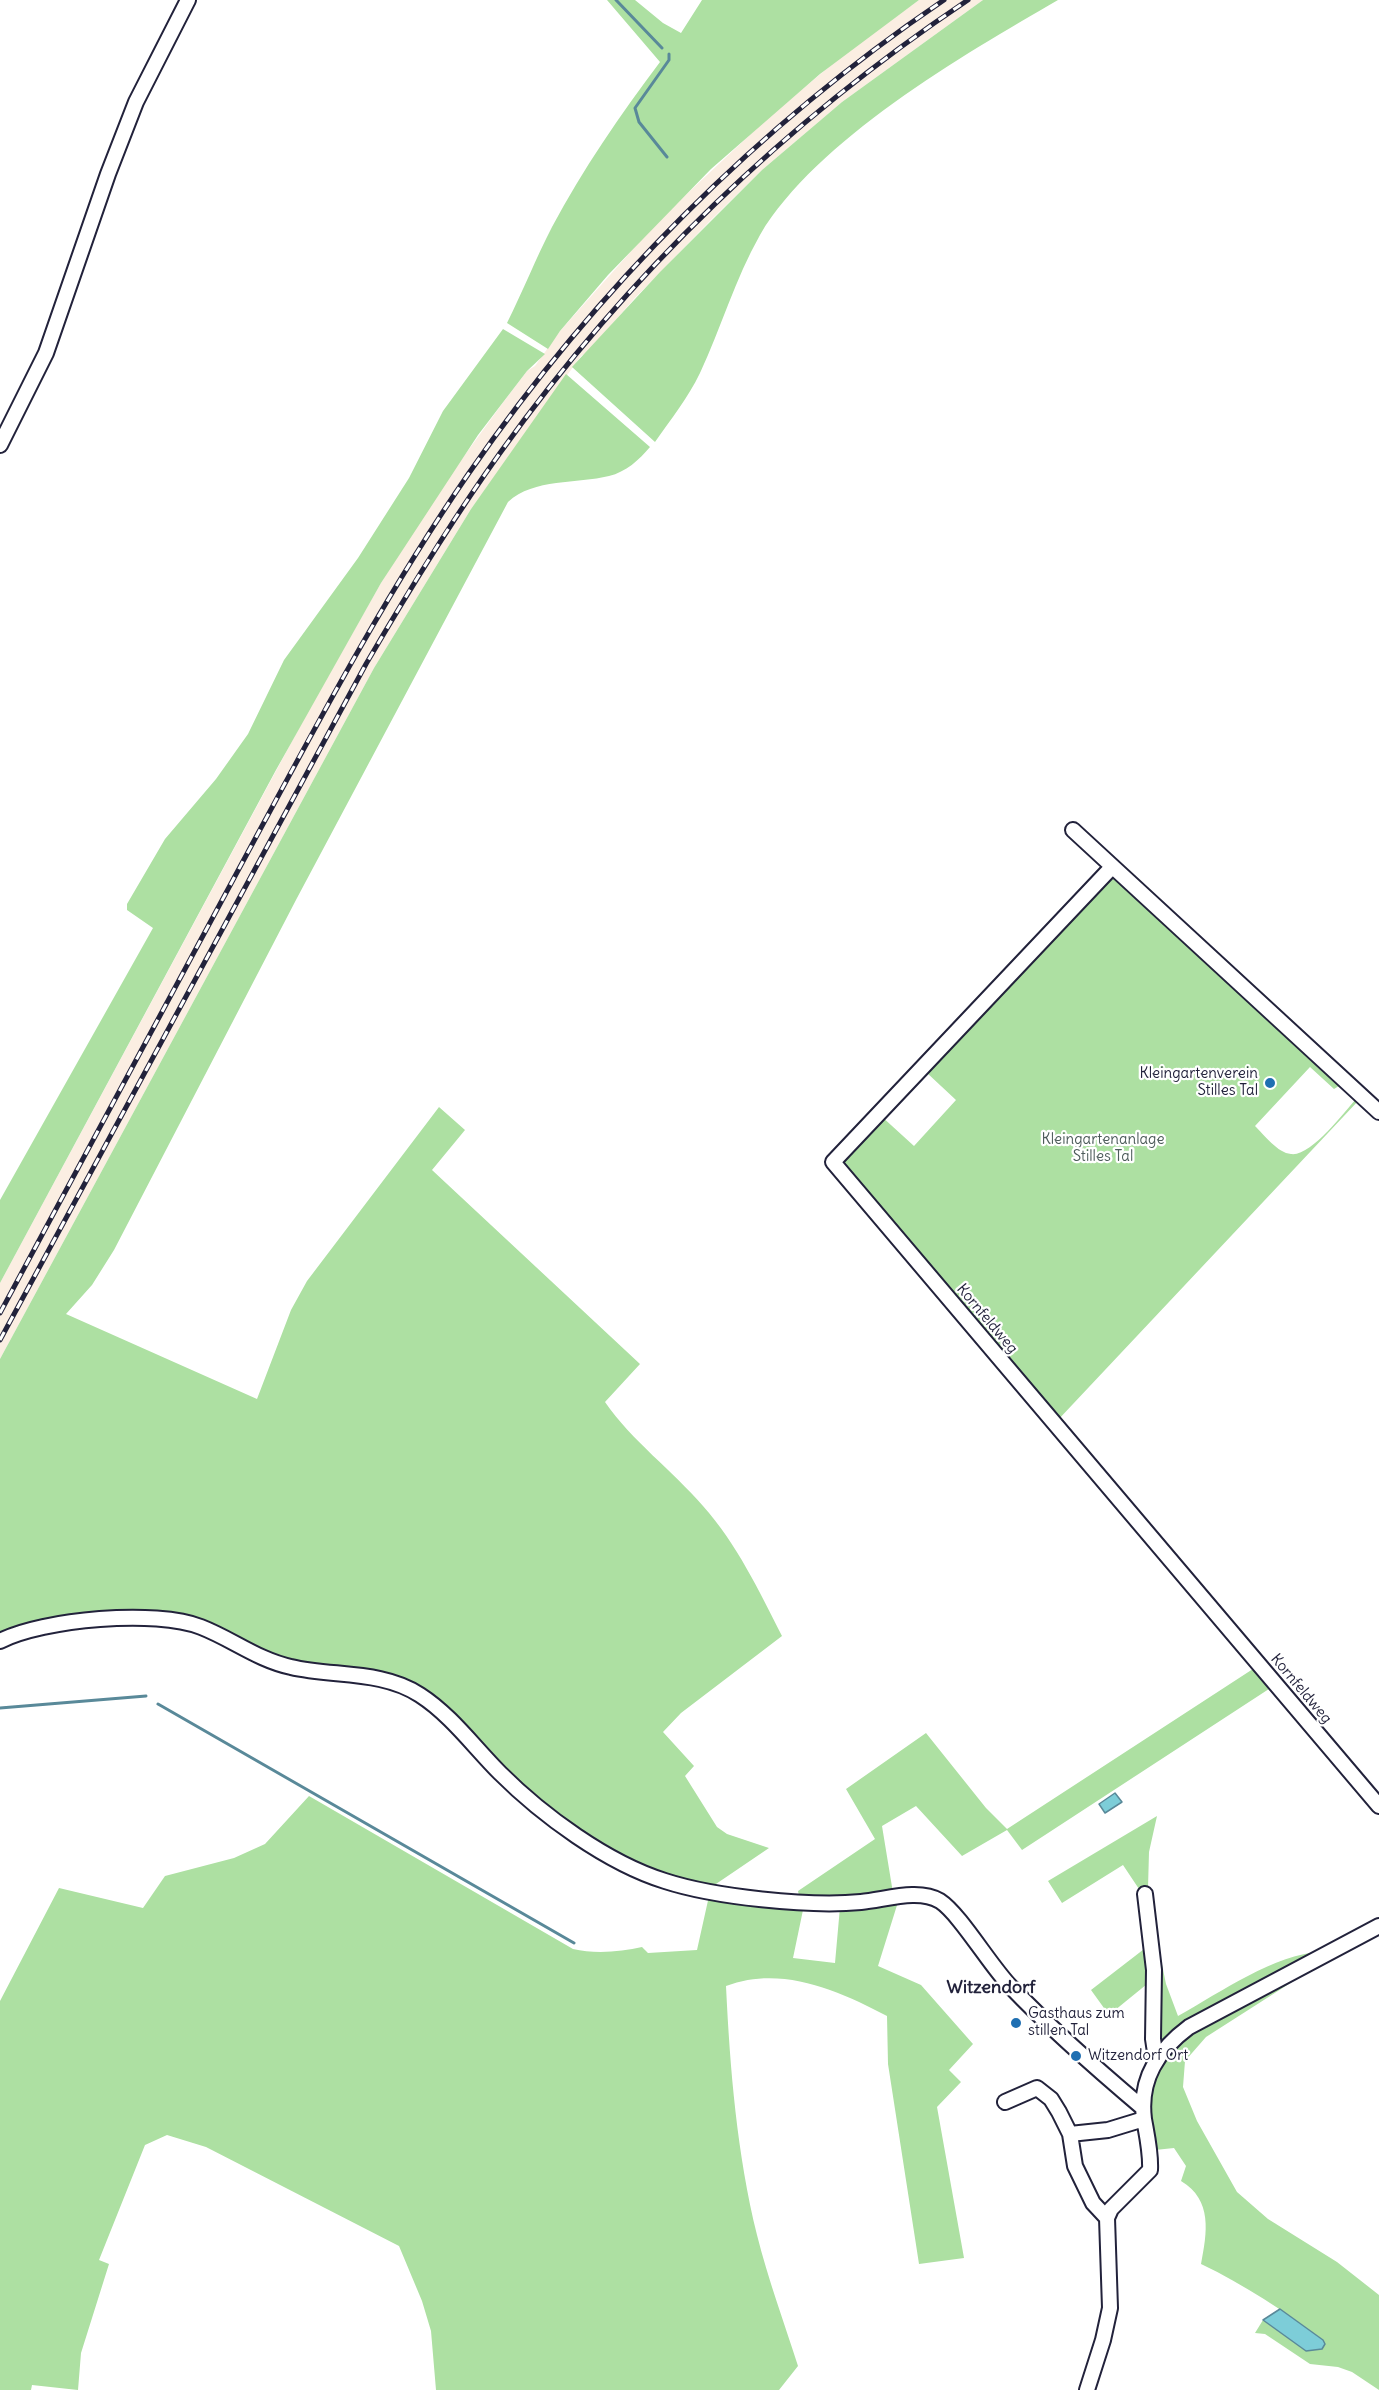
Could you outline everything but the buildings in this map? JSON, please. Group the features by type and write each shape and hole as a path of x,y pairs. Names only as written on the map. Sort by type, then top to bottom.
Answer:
{"street":[{"path":"0,445 46,353 108,174 136,102 188,0"},
{"path":"1073,830 1379,1112"},
{"name":"Kornfeldweg","path":"1112,867 833,1162 1379,1806"},
{"path":"0,1641 23,1631 64,1624 164,1618 201,1627 282,1665 398,1684 432,1704 502,1775 554,1819 619,1861 666,1882 703,1891 807,1902 861,1902 907,1896 931,1897 940,1901 1010,1987 1144,2113"},
{"path":"1145,1894 1154,1970 1156,2059"},
{"path":"1107,2218 1150,2170 1144,2113 1146,2081 1164,2048 1189,2027 1379,1926"},
{"path":"1005,2102 1032,2089 1043,2091 1055,2105 1070,2134 1076,2166 1093,2203 1107,2218 1110,2308 1103,2340 1087,2390"},
{"path":"1070,2134 1108,2130 1144,2113"}],"shaded area":[{"path":"919,0 983,0 842,102 762,170 711,220 634,299 587,353 581,356 471,509 374,668 0,1359 0,1283 311,706 381,583 440,489 527,371 535,366 560,331 660,219 768,118 848,51"}],"green space":[{"path":"607,0 635,0 663,23 681,33 702,0 919,0 820,74 711,169 608,275 560,331 548,349 507,323 546,239 576,184 616,122 660,62"},
{"path":"983,0 1058,0 937,73 894,102 817,166 785,200 751,252 695,382 655,442 572,367 660,272 762,170 842,102"},
{"path":"503,329 545,354 527,371 478,435 381,583 276,770 0,1283 0,1200 153,928 127,910 127,904 165,839 216,779 248,734 284,660 358,558 409,478 443,411"},
{"path":"566,374 650,447 632,465 621,472 597,478 543,485 518,494 508,502 297,898 114,1250 92,1285 66,1314 257,1399 291,1310 307,1281 439,1107 465,1130 432,1170 640,1364 605,1402 627,1430 691,1493 715,1521 747,1568 782,1636 681,1713 663,1732 694,1766 685,1776 717,1827 727,1834 769,1848 713,1886 669,1877 621,1857 589,1837 539,1801 394,1674 283,1660 191,1617 164,1612 31,1622 0,1632 0,1359 374,668 471,509"},
{"name":"Kleingartenanlage Stilles Tal","path":"1108,877 1115,877 1342,1084 1334,1089 1310,1067 1255,1126 1272,1143 1286,1153 1299,1153 1317,1141 1357,1098 1359,1100 1057,1421 845,1170 843,1156 880,1115 914,1146 956,1100 926,1072"},
{"path":"1256,1667 1272,1687 1022,1850 1007,1830 962,1856 916,1806 882,1826 893,1893 860,1897 799,1896 798,1891 875,1839 846,1789 926,1733 986,1808 1007,1829"},
{"path":"309,1796 573,1949 581,1951 608,1952 642,1947 648,1953 697,1950 709,1896 799,1906 803,1910 793,1958 835,1963 840,1907 898,1902 878,1966 921,1985 973,2044 949,2070 961,2082 937,2107 964,2258 919,2264 888,2064 887,2016 849,1997 809,1983 788,1979 747,1980 726,1986 730,2049 739,2143 750,2204 766,2268 798,2366 779,2390 436,2390 431,2331 422,2301 399,2246 206,2147 167,2135 145,2145 99,2260 109,2264 81,2353 78,2390 32,2385 31,2390 0,2390 0,2001 59,1888 143,1908 165,1876 234,1858 265,1844"},
{"path":"1157,1816 1149,1852 1148,1888 1139,1889 1123,1865 1062,1903 1048,1881"},
{"path":"1154,1941 1158,1945 1166,1984 1178,2016 1267,1967 1286,1959 1324,1951 1186,2022 1160,2044"},
{"path":"1148,1946 1152,1980 1109,2015 1091,1990"},
{"path":"1328,1959 1206,2037 1185,2061 1183,2087 1197,2121 1237,2192 1268,2219 1337,2262 1379,2295 1379,2390 1352,2372 1338,2367 1310,2364 1265,2334 1255,2333 1263,2320 1306,2351 1322,2349 1323,2340 1294,2319 1249,2290 1201,2264 1206,2229 1203,2207 1191,2189 1181,2181 1186,2166 1174,2148 1155,2150 1148,2109 1148,2096 1155,2074 1170,2052 1193,2032 1250,1997"}],"water":[{"path":"1115,1793 1122,1802 1105,1813 1099,1804"},
{"path":"1280,2309 1323,2340 1325,2344 1322,2349 1306,2351 1263,2320"}],"waterway":[{"path":"616,0 662,48"},
{"path":"667,157 639,122 635,108 669,60 669,54"},
{"path":"0,1708 146,1696"},
{"path":"158,1704 574,1943"}],"railway":[{"path":"0,1313 346,672 405,571 469,473 518,405 571,339 626,275 685,214 746,156 810,101 944,0"},
{"path":"0,1340 366,664 430,557 500,453 549,387 601,324 656,263 714,205 836,97 901,47 968,0"}],"place":[{"name":"Kleingartenverein Stilles Tal","path":"1270,1083"},
{"name":"Gasthaus zum stillen Tal","path":"1016,2023"},
{"name":"Witzendorf Ort","path":"1076,2056"}],"district":[{"name":"Witzendorf","path":"991,1988"}]}
